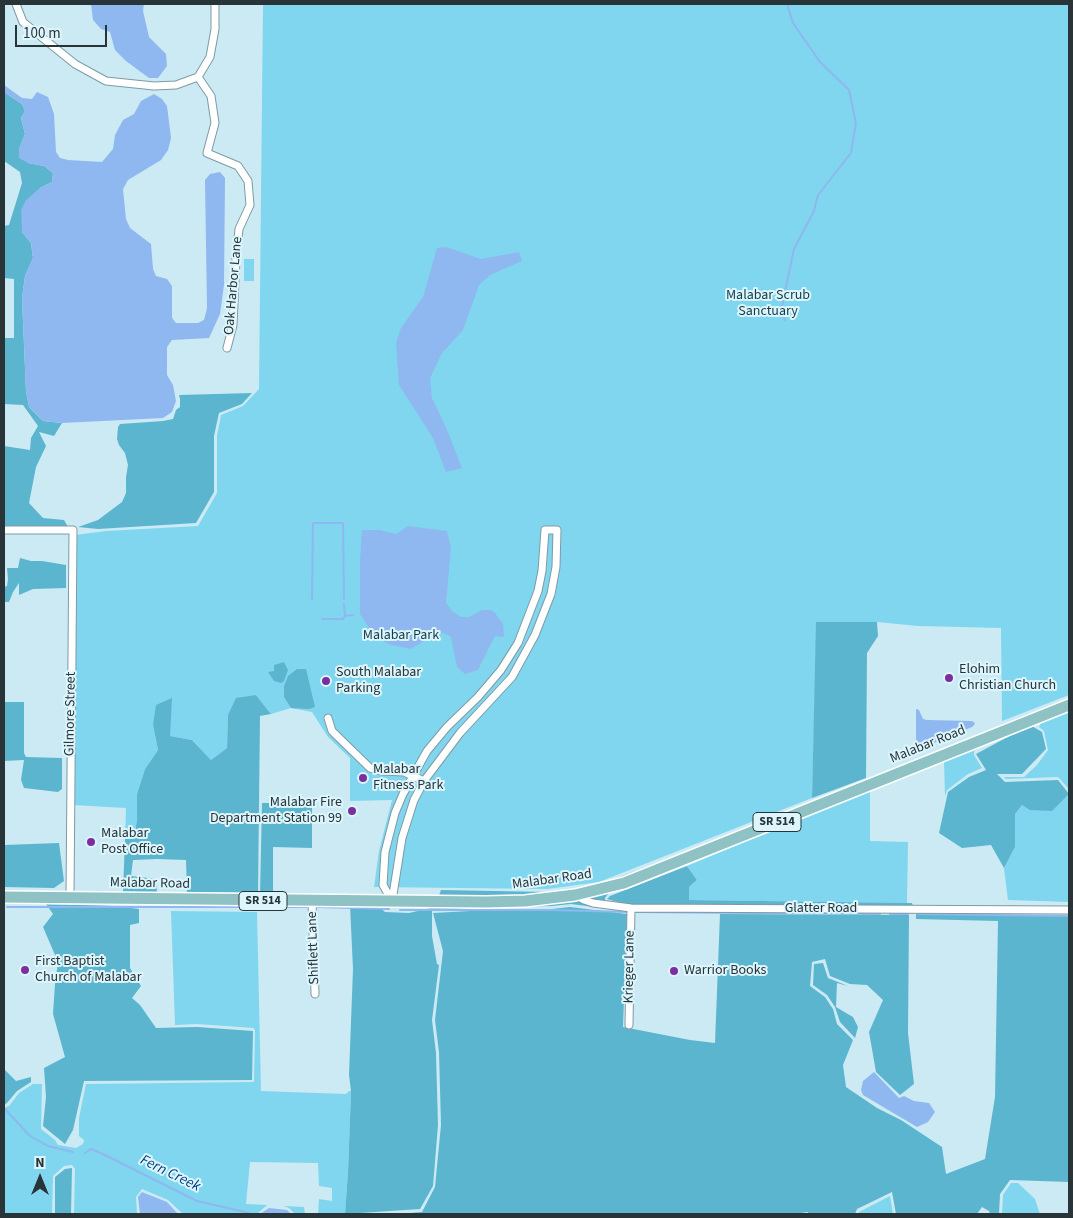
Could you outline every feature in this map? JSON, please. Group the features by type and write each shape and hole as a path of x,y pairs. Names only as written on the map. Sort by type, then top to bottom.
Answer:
{"main road":[{"name":"Malabar Road","path":"4,898 525,901 575,895 624,883 1069,705"}],"street":[{"path":"16,4 23,22 75,64 106,81 154,86 176,84 198,77 210,57 215,29 215,4"},
{"name":"Oak Harbor Lane","path":"198,77 211,96 215,123 207,153 238,166 248,181 250,205 239,229 233,325 227,348"},
{"name":"Gilmore Street","path":"4,530 73,530 70,898"},
{"path":"545,530 557,530 556,566 551,594 528,652 512,677 469,723 424,781 414,800 402,838 392,901 383,885 385,852 395,813 428,751 501,670 518,643 538,590 542,571 545,530"},
{"path":"518,643 528,652"},
{"path":"459,715 469,723"},
{"path":"328,718 332,731 370,768 382,771 404,772 424,781"},
{"name":"Glatter Road","path":"575,895 593,904 631,908 1069,910"},
{"name":"Shiflett Lane","path":"312,901 315,994"},
{"name":"Krieger Lane","path":"629,1025 631,908"}],"green space":[{"name":"Malabar Scrub Sanctuary","path":"263,4 1069,4 1069,695 1002,721 1001,628 918,626 877,622 817,622 812,798 599,882 547,889 374,887 379,851 392,800 350,801 350,758 328,737 312,712 291,708 271,714 256,695 228,715 227,748 211,760 192,740 170,736 153,725 158,750 145,769 137,794 137,820 134,837 125,839 126,808 73,805 75,535 106,531 198,526 217,493 217,436 221,415 243,406 259,389"},
{"path":"244,259 254,259 254,281 244,281"},
{"path":"1069,709 1069,789 1058,777 1006,779 1004,777 1024,777 1037,765 1048,750 1044,731 1039,727 1042,720"},
{"path":"1008,734 974,751 974,755 982,768 968,774 947,790 945,796 944,759"},
{"path":"870,789 870,841 908,842 907,903 689,900 689,887 697,880 687,866"},
{"path":"1069,794 1069,902 1008,900 1004,868 1015,847 1015,814 1022,805 1052,810"},
{"path":"171,911 257,912 261,1091 346,1094 351,1091 345,1214 318,1214 319,1199 332,1201 332,1188 319,1186 318,1163 250,1162 246,1204 267,1205 257,1214 183,1214 168,1200 142,1189 136,1197 137,1214 74,1214 75,1169 72,1165 64,1166 53,1176 52,1214 4,1214 4,1108 9,1106 19,1093 33,1084 42,1084 41,1129 55,1140 58,1145 76,1148 83,1144 84,1140 79,1136 79,1118 86,1084 254,1082 254,1028 197,1024 175,1025"},
{"path":"1011,1183 1018,1183 1035,1199 1040,1214 1002,1214 1003,1195"},
{"path":"890,1196 893,1214 858,1214 859,1212"},
{"path":"284,1206 304,1207 305,1214 295,1214"}],"shaded area":[{"path":"91,4 144,4 143,11 149,37 166,54 167,66 158,78 149,78 115,50 110,32 101,29 93,20"},
{"path":"4,85 22,98 32,99 37,92 48,97 54,114 56,152 60,158 68,160 102,162 113,149 115,135 123,120 134,114 141,101 154,94 162,99 167,106 171,138 168,150 161,160 128,180 123,189 126,219 130,228 151,244 153,269 156,276 167,279 172,286 172,318 176,323 198,323 204,320 207,308 205,180 210,174 220,172 225,178 224,285 220,314 209,338 172,340 167,347 167,375 173,385 176,401 172,412 163,418 62,423 43,421 29,407 26,391 22,298 25,276 33,258 31,243 22,232 21,210 26,200 40,188 52,182 53,173 44,166 28,163 19,158 19,149 25,134 21,118 25,111 22,104 4,92"},
{"path":"4,92 22,104 25,111 21,118 25,134 19,149 28,163 44,166 53,173 52,182 40,188 22,232 31,243 33,258 25,276 22,298 26,391 29,407 43,421 62,423 54,436 39,432 46,446 36,467 29,503 43,518 64,520 68,527 4,527 4,446 30,450 31,438 38,426 23,405 4,404 4,338 14,338 14,279 4,278 4,226 9,225 22,183 20,172 4,161"},
{"path":"446,247 481,259 519,252 522,261 490,275 479,285 463,330 442,353 430,378 432,398 462,468 446,472 433,438 399,385 396,343 401,328 423,297 437,248"},
{"path":"252,393 242,404 219,413 214,436 214,492 196,523 98,529 78,527 98,520 122,502 126,493 128,465 125,453 117,439 120,424 173,419 176,410 180,407 179,395"},
{"path":"408,526 447,531 451,548 446,603 452,611 461,617 469,617 482,610 491,610 503,624 504,637 495,636 478,670 465,674 457,667 451,637 444,633 437,633 411,649 391,645 383,641 369,628 360,614 362,530 380,530 396,534"},
{"path":"20,558 66,565 66,588 33,589 19,595 19,583 9,602 4,602 4,587 7,586 8,579 7,568 18,568"},
{"path":"816,622 877,622 878,636 867,653 866,778 812,798"},
{"path":"284,662 288,670 284,681 281,683 274,681 268,672 274,671 274,665"},
{"path":"297,669 306,669 315,707 309,709 291,708 284,697 284,686 288,676"},
{"path":"256,695 271,714 260,716 258,893 187,892 186,860 157,859 133,860 131,876 156,879 157,893 123,892 125,839 134,837 137,820 137,794 145,769 158,750 153,725 156,705 172,698 170,736 192,740 211,760 227,748 228,715 236,698"},
{"path":"1069,698 1069,701 952,747 1003,724"},
{"path":"4,702 24,702 24,753 26,757 62,758 62,789 58,792 24,788 21,780 24,760 4,761"},
{"path":"916,709 919,710 923,719 971,721 975,724 972,727 924,747 918,747 916,743"},
{"path":"1030,725 1042,732 1046,749 1022,774 997,774 1005,782 1058,780 1069,794 1052,811 1030,810 1022,805 1015,814 1015,847 1004,868 991,845 962,848 939,833 948,792 969,777 986,770 976,754"},
{"path":"262,803 312,803 312,848 273,847 273,897 260,895"},
{"path":"59,843 64,881 54,888 4,887 4,845"},
{"path":"674,856 675,859 623,880 575,891 525,898 438,898 441,890 548,892 599,885"},
{"path":"687,866 697,880 689,887 689,900 912,903 913,906 631,906 607,899 610,896"},
{"path":"677,867 608,894 605,901 626,908 626,911 571,904 432,911 432,936 437,964 439,965 432,1020 436,1053 438,1125 433,1186 420,1209 345,1214 351,1091 349,1075 353,969 350,905 377,905 385,912 409,913 435,907 525,905"},
{"path":"46,904 115,906 139,909 139,923 130,925 130,968 141,986 132,998 140,1005 156,1028 197,1027 253,1031 252,1080 84,1081 73,1130 65,1144 43,1126 46,1097 44,1068 65,1057 53,1014 58,962 43,927 53,914"},
{"path":"570,907 627,914 623,1027 715,1043 720,914 909,915 908,1033 914,1084 900,1095 876,1072 869,1032 883,1000 867,985 850,984 830,976 825,959 812,962 810,986 825,997 833,1009 837,1024 853,1040 843,1065 846,1087 942,1147 946,1174 985,1159 995,1097 998,921 916,919 916,914 1069,916 1069,1182 1010,1180 1000,1194 999,1214 990,1214 989,1211 982,1207 977,1214 896,1214 892,1192 857,1209 855,1214 808,1214 808,1212 793,1214 399,1214 422,1212 435,1187 441,1125 439,1052 435,1020 443,951 433,913"},
{"path":"823,963 828,978 848,986 837,983 836,1007 853,1017 858,1027 855,1038 840,1022 835,1007 827,995 813,985 814,964"},
{"path":"4,1069 16,1081 31,1077 31,1082 17,1091 4,1105"},
{"path":"874,1072 899,1098 904,1096 914,1101 929,1103 935,1112 928,1122 917,1127 863,1095 861,1090 863,1081"},
{"path":"72,1168 71,1214 55,1214 55,1177 65,1169"},
{"path":"142,1192 167,1202 178,1214 140,1214 138,1197"},
{"path":"269,1208 287,1210 291,1214 260,1214"}],"waterway":[{"path":"785,320 781,311 794,249 814,211 818,195 851,153 856,123 849,90 820,62 793,23 787,4"},
{"path":"312,600 313,523 343,523 344,599"},
{"path":"322,619 343,619 345,616 344,604"},
{"path":"345,616 353,615"},
{"path":"7,907 254,907"},
{"path":"264,907 307,907"},
{"path":"318,907 389,909"},
{"path":"400,910 629,912"},
{"path":"636,912 880,914"},
{"path":"890,914 908,914"},
{"path":"918,914 1069,916"},
{"name":"Fern Creek","path":"4,1108 30,1136 48,1146 73,1152"},
{"name":"Fern Creek","path":"85,1153 91,1149 103,1154 197,1201 249,1213"}],"place":[{"name":"Elohim Christian Church","path":"949,678"},
{"name":"South Malabar Parking","path":"326,681"},
{"name":"Malabar Fitness Park","path":"363,778"},
{"name":"Malabar Fire Department Station 99","path":"352,811"},
{"name":"Malabar Post Office","path":"91,842"},
{"name":"First Baptist Church of Malabar","path":"25,970"},
{"name":"Warrior Books","path":"674,971"}],"park label":[{"name":"Malabar Park","path":"401,636"}]}
